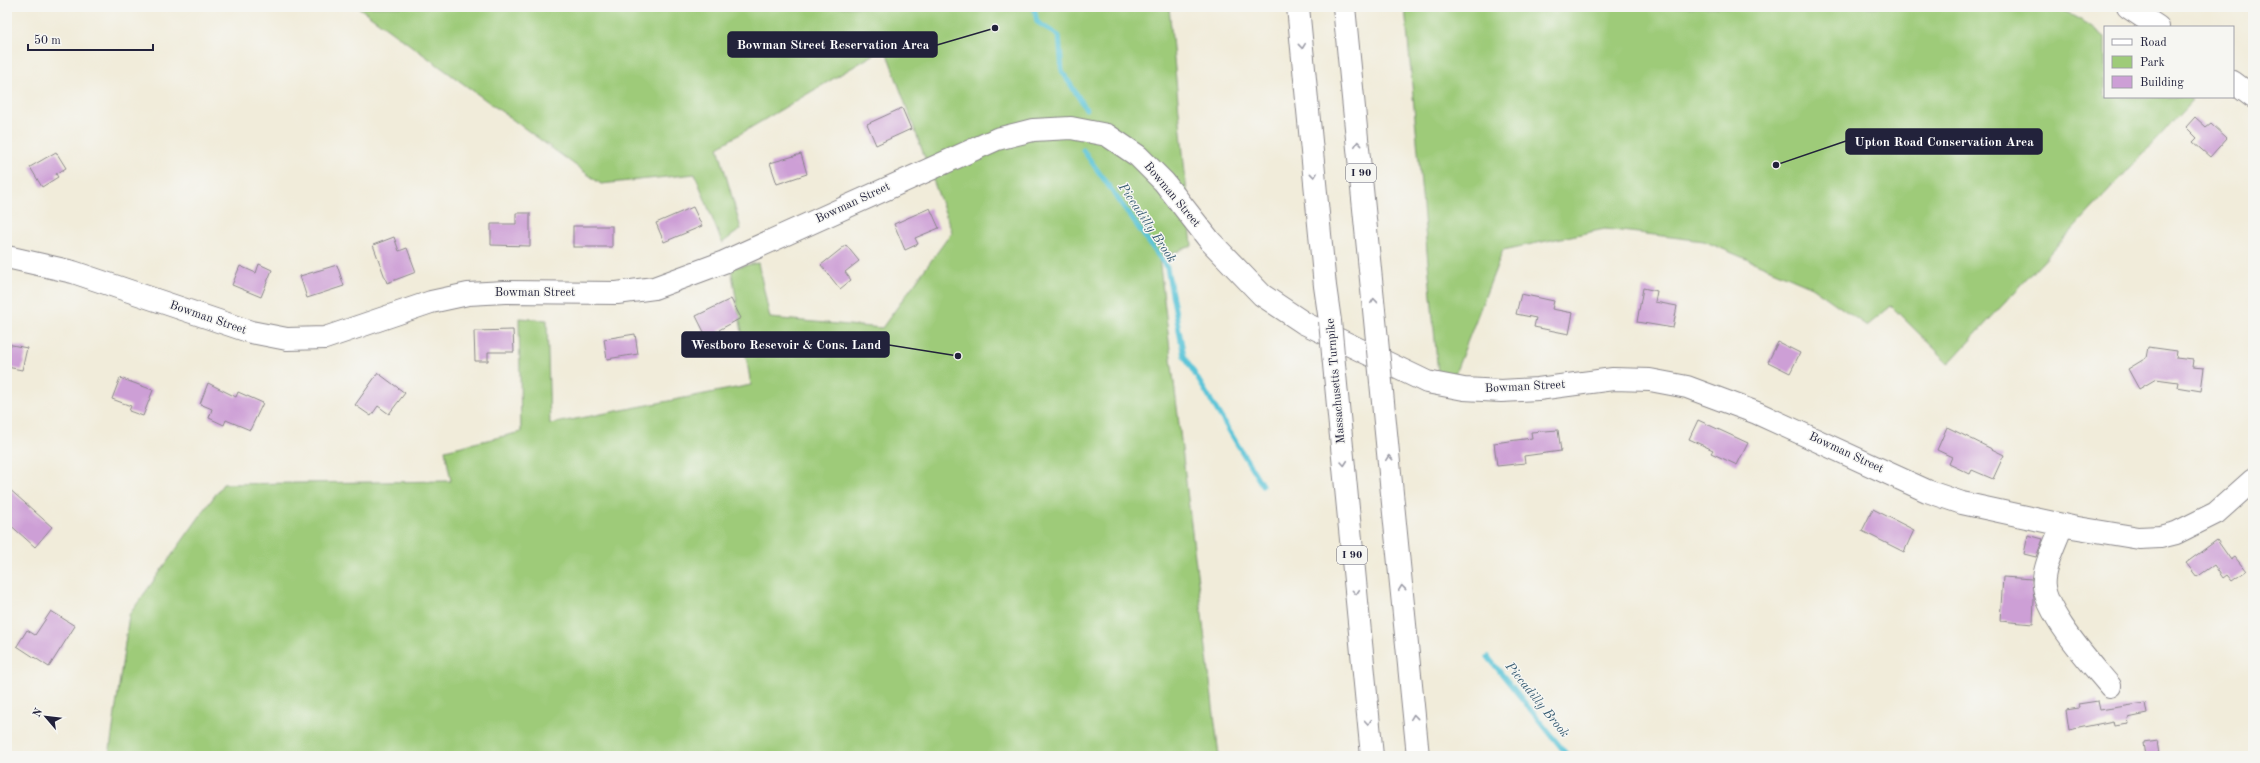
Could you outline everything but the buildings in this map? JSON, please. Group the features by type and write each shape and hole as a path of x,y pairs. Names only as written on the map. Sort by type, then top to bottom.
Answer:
{"main road":[{"name":"Massachusetts Turnpike","path":"1298,7 1372,756"},
{"name":"I 90","path":"1344,7 1418,756"},
{"path":"2128,7 2156,26"},
{"path":"2234,83 2253,97"},
{"name":"Bowman Street","path":"7,257 37,262 74,272 251,332 287,339 325,338 431,302 468,294 505,292 617,293 654,288 724,262 997,139 1033,130 1071,128 1107,135 1138,156 1164,182 1210,241 1262,295 1304,323 1427,382 1464,389 1501,391 1538,389 1613,379 1650,380 1687,387 1757,413 1927,490 1962,503 2062,525 2139,538 2160,537 2176,533 2216,513 2253,480"},
{"path":"2062,525 2044,578 2044,594 2068,634 2110,686"}],"green space":[{"path":"358,7 1169,7 1192,246 1159,258 1219,756 109,756 129,615 223,484 451,481 445,450 521,432 519,318 547,320 550,424 751,385 731,268 758,263 770,318 882,328 952,232 885,48 718,147 741,229 722,243 695,174 601,184"},
{"path":"1405,7 2056,7 2088,24 2104,36 2104,98 2188,98 2192,101 1949,363 1891,306 1867,326 1810,286 1704,241 1605,229 1503,250 1451,384 1439,385"}],"waterway":[{"name":"Piccadilly Brook","path":"1034,7 1037,22 1059,36 1062,71 1086,109"},
{"name":"Piccadilly Brook","path":"1083,150 1167,268 1184,356 1262,485"},
{"name":"Piccadilly Brook","path":"1488,657 1568,756"}],"place":[{"name":"Bowman Street Reservation Area","path":"995,28"},
{"name":"Upton Road Conservation Area","path":"1776,165"},
{"name":"Westboro Resevoir & Cons. Land","path":"958,356"}]}
